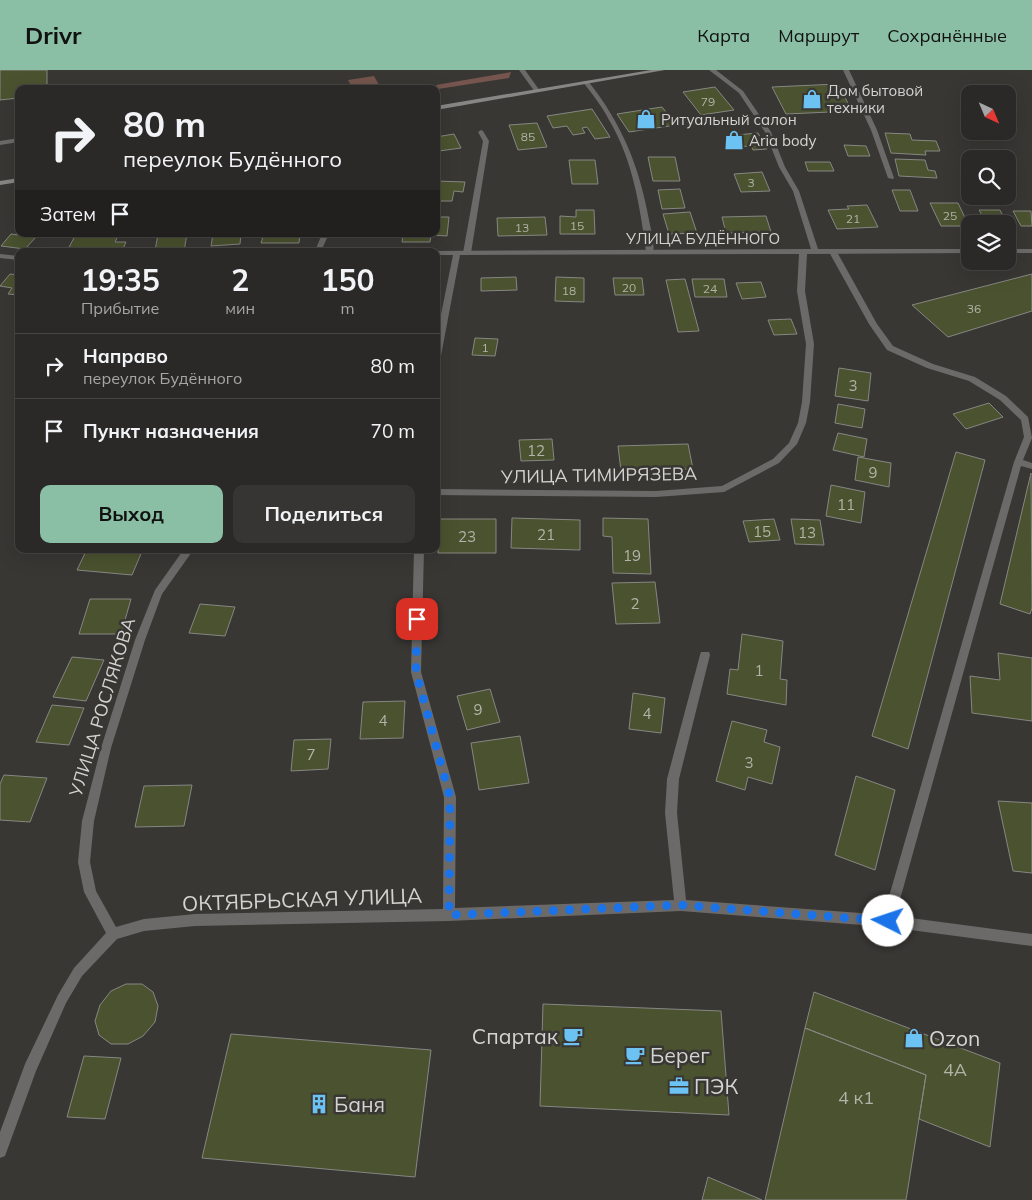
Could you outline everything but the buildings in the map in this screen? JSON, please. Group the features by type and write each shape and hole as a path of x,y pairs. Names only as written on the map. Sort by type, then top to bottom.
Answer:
{"street":[{"path":"522,70 537,91"},
{"path":"440,107 662,70"},
{"path":"712,70 741,92 768,132 782,166 796,191 815,252"},
{"path":"846,70 874,130 891,178"},
{"path":"586,82 601,102 630,152 644,205 650,252"},
{"path":"467,253 486,141 481,132"},
{"path":"0,142 15,140"},
{"path":"0,183 15,181"},
{"name":"УЛИЦА БУДЁННОГО","path":"440,253 961,251"},
{"path":"1016,251 1032,251"},
{"name":"УЛИЦА ТИМИРЯЗЕВА","path":"440,492 656,494 724,489 776,462 793,444 802,423 806,402 810,344 801,291 803,252"},
{"path":"833,252 873,324 890,348 930,366 972,379 1003,398 1025,419 1028,437 1018,462 888,921"},
{"path":"440,340 457,253"},
{"path":"0,256 15,258"},
{"path":"1018,462 1032,466"},
{"name":"УЛИЦА РОСЛЯКОВА","path":"113,934 90,892 84,862 88,821 106,748 140,640 158,593 186,553"},
{"path":"419,553 416,672 450,797 449,915"},
{"path":"681,905 671,813 673,779 705,655"},
{"name":"ОКТЯБРЬСКАЯ УЛИЦА","path":"113,934 144,925 195,920 449,915 681,905 888,921 1032,940"},
{"path":"0,1151 30,1068 62,999 78,972 113,934"}],"shaded area":[{"path":"511,72 509,78 440,89 440,85 436,85"},
{"path":"374,76 379,85 351,85 348,80"}],"place":[{"name":"Дом бытовой техники","path":"812,99"},
{"name":"Ритуальный салон","path":"646,119"},
{"name":"Aria body","path":"734,140"},
{"name":"Спартак","path":"573,1036"},
{"name":"Ozon","path":"914,1038"},
{"name":"Берег","path":"635,1055"},
{"name":"ПЭК","path":"679,1086"},
{"name":"Баня","path":"319,1104"}],"route":[{"path":"417,619 416,672 450,797 449,915 681,905 888,921"}]}
